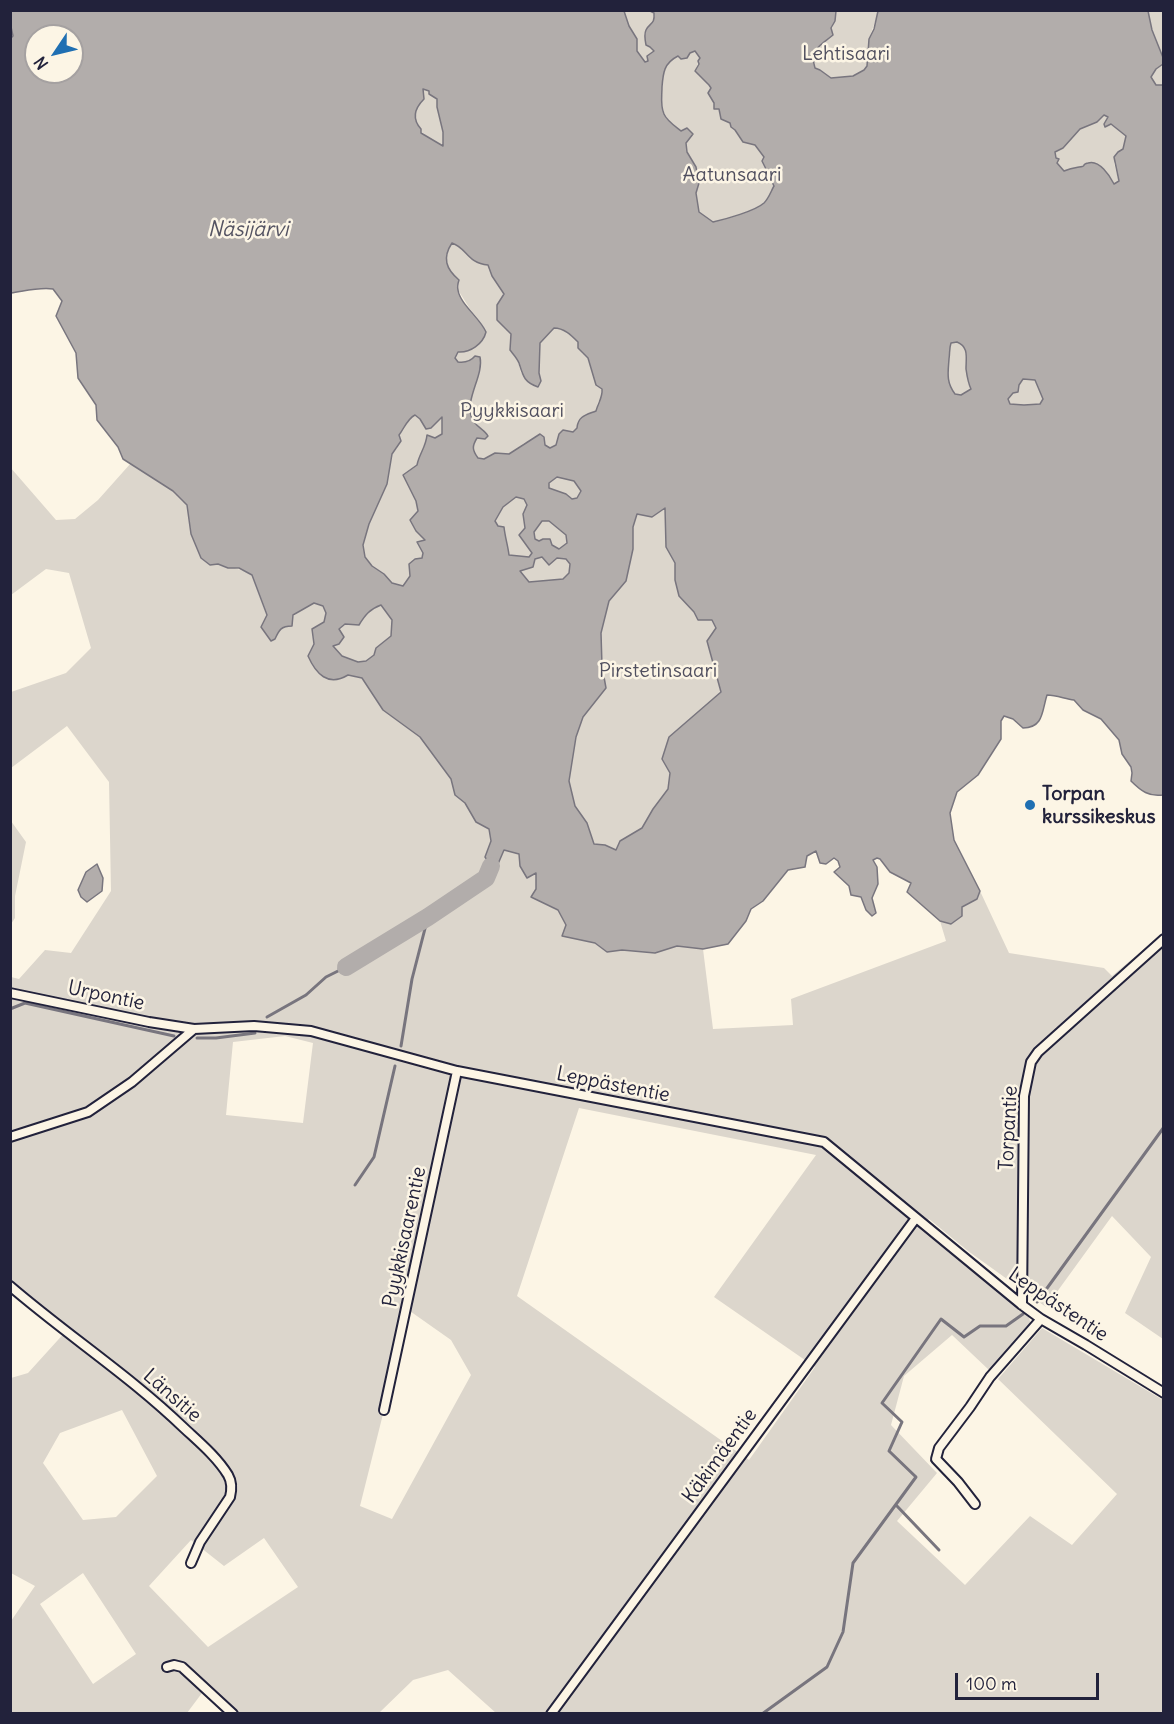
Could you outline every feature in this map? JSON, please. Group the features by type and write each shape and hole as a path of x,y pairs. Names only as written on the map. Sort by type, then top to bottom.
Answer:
{"street":[{"name":"Torpantie","path":"1022,1305 1024,1096 1031,1062 1038,1052 1164,939"},
{"name":"Urpontie","path":"10,993 194,1029"},
{"name":"Leppästentie","path":"194,1029 254,1026 311,1031 457,1071 824,1142 1022,1305 1041,1319 1164,1393"},
{"path":"10,1137 88,1112 132,1082 194,1029"},
{"name":"Pyykkisaarentie","path":"384,1410 457,1071"},
{"name":"Käkimäentie","path":"551,1713 916,1218"},
{"name":"Länsitie","path":"10,1286 174,1418 206,1449 228,1476 232,1491 230,1497 200,1542 191,1563"},
{"path":"975,1504 958,1482 936,1460 939,1448 990,1377 1041,1319"},
{"path":"167,1667 174,1665 182,1667 234,1713"}],"green space":[{"path":"650,10 654,13 654,18 646,29 650,47 654,51 645,62 637,51 637,39 623,12"},
{"name":"Lehtisaari","path":"836,11 878,11 878,13 869,39 867,66 853,76 831,78 814,68 812,59 818,45 827,40 835,21"},
{"path":"1148,11 1163,11 1163,60 1152,30"},
{"name":"Aatunsaari","path":"695,51 700,58 695,71 709,85 721,119 730,123 747,142 755,145 764,157 762,161 774,186 759,206 713,222 699,213 696,193 699,182 696,167 687,152 686,143 690,137 675,127 667,118 661,100 662,74 666,65 676,57"},
{"path":"1163,64 1163,85 1156,85 1151,78 1156,69"},
{"path":"422,89 429,91 429,94 437,98 444,147 425,135 417,124 417,110"},
{"path":"1104,115 1109,117 1111,124 1126,136 1123,150 1114,163 1119,182 1114,184 1089,162 1064,171 1057,163 1055,152 1063,148 1080,129 1097,122"},
{"name":"Pyykkisaari","path":"452,243 460,246 464,252 488,265 492,276 504,294 497,305 497,320 511,334 510,350 518,361 521,373 541,381 540,343 554,328 561,328 578,342 582,353 588,358 603,395 596,411 577,422 577,428 573,432 563,430 559,434 557,445 550,448 545,445 544,437 524,443 509,454 516,497 524,499 527,506 542,521 549,521 566,535 566,559 570,564 569,573 476,822 489,829 498,864 504,849 519,854 520,866 527,877 536,872 536,890 531,897 559,910 566,925 562,936 595,943 607,952 622,950 655,953 677,946 703,949 713,1029 793,1025 791,999 946,941 940,921 951,924 962,907 977,899 980,891 1009,953 1104,968 1112,976 1163,933 1163,1339 1125,1313 1151,1257 1112,1216 1046,1307 968,1251 929,1219 921,1230 1029,1317 1031,1326 990,1371 952,1335 904,1376 891,1425 937,1473 897,1521 965,1585 1030,1516 1072,1545 1117,1494 998,1379 1042,1328 1163,1400 1163,1713 496,1713 448,1670 413,1680 379,1713 226,1713 202,1693 187,1713 11,1713 11,1621 35,1586 11,1573 11,1378 28,1373 67,1330 11,1286 11,977 19,979 45,950 71,953 111,891 109,782 67,726 11,768 11,692 66,673 91,648 69,573 46,569 11,595 10,467 56,520 75,519 98,500 131,463 173,491 187,505 191,534 210,565 232,567 252,575 275,639 286,623 314,603 323,606 326,613 324,622 312,629 314,644 308,656 346,657 342,656 333,646 339,629 345,624 359,625 368,613 381,605 384,574 372,566 365,557 363,545 389,472 392,454 397,448 399,435 411,417 415,415 424,426 431,428 442,416 442,434 484,430 474,422 470,413 481,365 472,360 465,363 457,362 455,358 479,320 458,290 459,280 448,267 446,258","holes":["285,1036 313,1043 303,1123 226,1115 233,1042","579,1108 816,1155 714,1297 815,1367 749,1460 517,1296","407,1309 451,1340 471,1375 392,1519 360,1506 384,1410","122,1410 157,1476 116,1517 83,1520 43,1463 60,1433","264,1538 298,1587 208,1647 149,1586 191,1540 224,1566","83,1573 136,1654 93,1684 40,1604"]},
{"path":"956,342 965,350 966,372 971,390 961,395 955,394 948,377 950,345"},
{"path":"1023,379 1035,380 1043,399 1040,404 1033,406 1010,404 1008,400"},
{"path":"557,477 574,481 581,491 577,498 572,499 566,494 549,488 549,483"},
{"name":"Pirstetinsaari","path":"666,508 666,547 675,563 675,580 679,596 694,612 698,620 712,620 716,628 707,641 721,693 669,737 662,759 670,773 668,789 642,828 620,841 617,850 605,845 594,844 587,823 575,806 569,781 571,766 540,717 601,654 601,633 609,601 626,580 633,549 633,527 637,514"},
{"path":"11,821 26,842 15,896 15,918 11,924"}],"water":[{"name":"Näsijärvi","path":"10,11 624,11 637,39 637,51 645,62 648,61 647,56 654,51 646,45 645,39 646,30 654,20 654,13 650,11 836,11 835,21 831,28 833,35 817,48 814,56 815,68 831,78 853,76 867,66 869,39 878,11 1148,11 1152,30 1164,60 1151,77 1156,85 1164,85 1163,795 1146,792 1131,781 1131,767 1122,754 1119,740 1101,719 1083,710 1074,700 1047,695 1039,722 1035,725 1023,728 1013,719 1004,716 1001,721 1001,739 978,775 957,792 950,813 954,840 980,891 977,899 962,907 962,916 951,924 940,921 907,892 911,883 890,872 877,858 873,860 877,867 878,884 872,898 876,913 872,916 866,910 861,897 851,895 849,886 834,872 840,867 838,861 834,858 826,864 820,863 816,851 807,856 805,867 788,870 763,901 751,909 746,921 728,944 703,949 677,946 655,953 622,950 607,952 595,943 562,936 566,925 558,910 531,897 536,889 536,873 527,878 520,866 519,854 504,850 498,864 491,866 485,857 491,841 489,829 476,822 465,803 455,795 451,779 420,737 383,710 362,678 348,675 334,680 329,679 315,668 308,656 314,644 312,629 324,622 326,613 323,606 314,603 293,615 292,626 281,629 271,641 261,627 267,615 252,575 239,568 228,568 218,564 210,565 201,558 191,534 187,505 173,491 123,459 118,447 97,420 96,405 78,378 76,353 56,316 62,301 53,289 11,293 10,39 13,36","holes":["695,51 700,58 695,71 711,88 708,93 714,103 714,109 719,109 721,119 730,123 743,142 755,145 764,157 762,161 769,175 767,177 774,186 760,206 713,222 699,212 696,193 699,183 696,167 687,152 686,143 693,134 687,128 681,131 672,124 665,117 662,107 662,82 665,69 678,56 681,59 687,58","423,89 429,91 429,94 437,99 443,146 421,133 416,121 415,113 424,99","1104,115 1108,117 1104,124 1105,127 1111,124 1126,136 1123,149 1114,157 1119,181 1114,184 1104,169 1096,163 1092,162 1064,171 1057,163 1059,159 1056,158 1055,152 1063,148 1080,129 1097,122","452,243 471,258 488,265 492,276 504,294 497,305 497,320 511,334 510,350 530,383 538,387 541,381 540,343 554,328 573,337 578,342 578,348 588,358 596,385 602,389 602,395 596,411 581,418 573,432 563,430 559,434 556,445 550,448 545,445 544,437 540,434 509,454 495,453 484,459 476,455 473,448 477,438 485,439 488,436 473,421 470,411 480,357 475,356 463,362 458,362 455,358 458,352 467,351 479,344 486,332 460,295 459,280 448,267 447,254","951,343 961,344 966,353 966,369 971,389 961,395 955,394 949,381","1023,379 1035,380 1043,399 1040,404 1010,404 1008,399 1013,393 1018,392","415,415 420,419 426,429 431,428 442,417 442,434 435,438 427,435 417,465 403,475 416,501 418,511 410,520 425,540 417,542 423,553 422,558 415,559 409,564 410,576 403,586 392,583 372,566 365,557 363,545 369,524 387,484 392,454 401,441 399,435","557,477 574,481 581,491 577,498 572,499 566,494 549,488 549,483","516,497 524,499 527,505 523,514 525,528 519,535 532,553 529,557 509,555 504,527 498,526 495,521 503,507","665,508 666,547 675,563 675,580 679,596 694,612 698,620 712,620 716,628 707,641 721,692 669,737 662,759 670,773 668,789 642,828 620,841 616,850 605,845 594,844 587,823 575,806 569,781 576,737 583,717 606,688 602,666 601,633 609,601 626,581 633,549 633,527 637,514 652,517","542,521 549,521 566,535 567,543 559,549 552,545 550,539 539,541 535,539 534,532","542,557 549,565 557,558 566,559 570,564 569,573 563,579 529,582 520,571 533,567 535,559","381,605 392,620 391,636 376,648 374,655 366,661 358,662 342,656 333,646 339,644 344,637 339,629 345,624 359,625 371,610"]},
{"path":"97,864 103,878 102,891 87,902 78,890 86,872"}],"waterway":[{"path":"346,967 486,878 491,866"},
{"path":"401,1046 412,979 428,917"},
{"path":"267,1017 306,995 326,977 346,967"},
{"path":"10,1009 25,1003 174,1036"},
{"path":"197,1038 255,1033"},
{"path":"355,1185 374,1157 395,1066"},
{"path":"1037,1302 1164,1127"},
{"path":"762,1714 827,1667 843,1632 853,1563 916,1477 889,1451 902,1422 882,1403 941,1319 964,1337 980,1326 1006,1326 1023,1314"},
{"path":"896,1505 939,1550"}],"place":[{"name":"Torpan kurssikeskus","path":"1030,805"}]}
